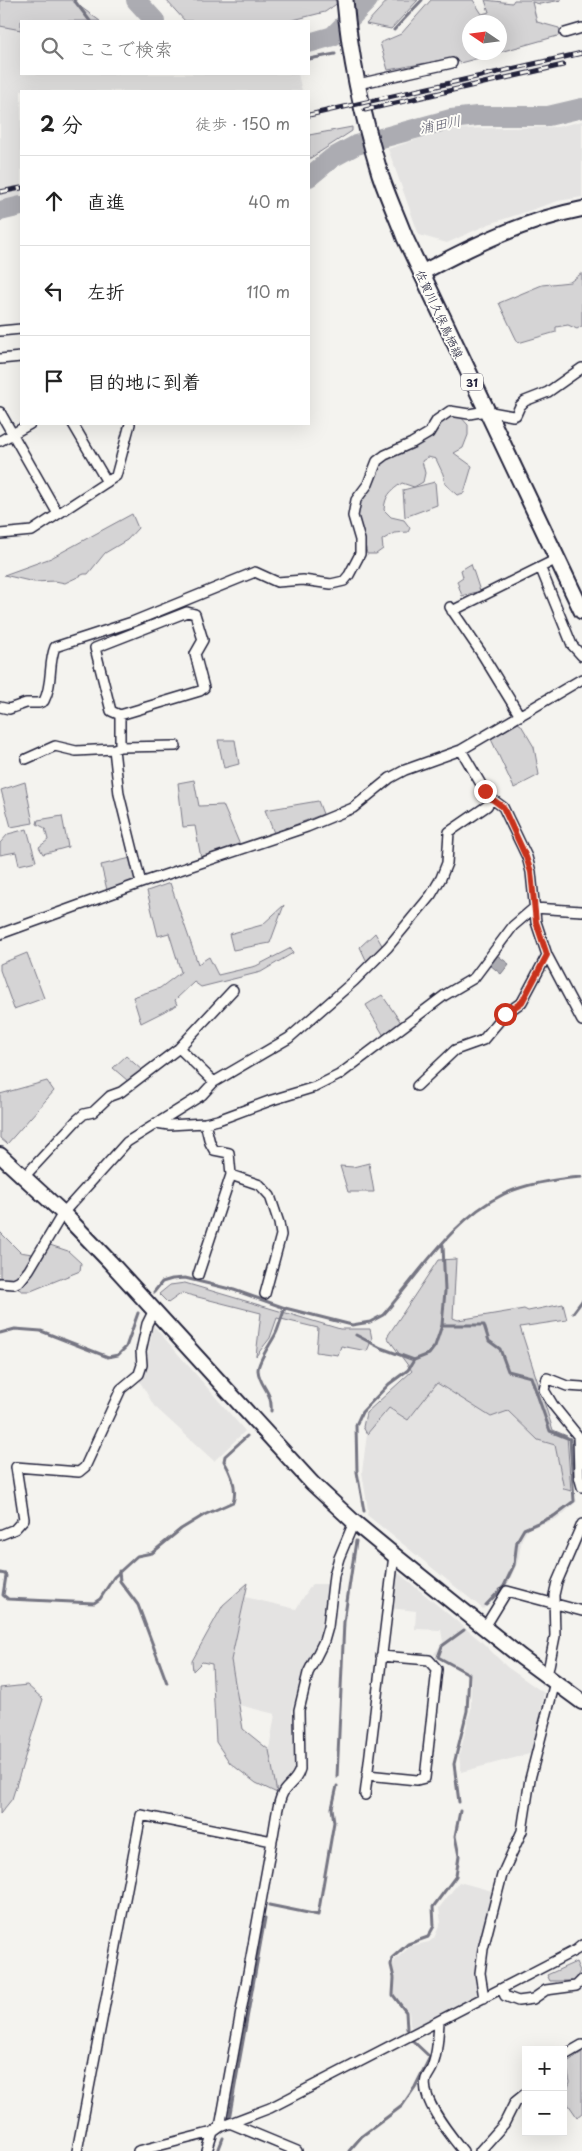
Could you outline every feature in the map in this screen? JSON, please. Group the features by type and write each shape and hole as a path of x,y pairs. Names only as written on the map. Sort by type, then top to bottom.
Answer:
{"main road":[{"name":"佐賀川久保鳥栖線","path":"345,0 358,84 372,142 381,174 405,238 582,611"}],"street":[{"path":"565,33 582,28"},
{"path":"358,84 452,63"},
{"path":"421,273 510,230 548,217 582,209"},
{"path":"0,331 20,329"},
{"path":"0,359 20,357"},
{"path":"0,707 9,709 26,703 39,704 44,701 49,687 50,666 55,647 132,622 255,572 277,582 303,580 331,584 344,581 360,554 360,540 353,516 356,500 368,484 377,460 429,433 437,420 450,411 469,414 486,411 516,415 520,406 525,401 548,392 582,368"},
{"path":"0,412 58,514"},
{"path":"0,441 28,425"},
{"path":"74,425 107,482"},
{"path":"0,533 32,531 116,476 130,425"},
{"path":"520,716 482,654 451,609 541,569 557,559"},
{"path":"541,569 572,645 582,656"},
{"path":"187,612 195,614 203,640 195,654 204,688 200,692 120,715 111,711 95,648 187,612"},
{"path":"0,934 141,883 307,827 353,808 390,778 406,770 461,750 582,680"},
{"path":"120,715 117,748 119,794 141,883"},
{"path":"26,759 55,746 76,751 176,746"},
{"path":"461,750 485,791 503,807 526,857 531,872 534,908 547,955 582,1021"},
{"path":"0,1283 14,1284 20,1281 29,1270 64,1213 128,1142 202,1095 214,1082 289,1038 350,986 381,954 414,915 441,878 447,863 449,832 487,806 492,799"},
{"path":"156,1123 169,1125 205,1123 315,1087 339,1075 445,995 474,978 513,926 534,908 582,911"},
{"path":"417,1086 455,1050 483,1040 505,1014 522,1002 547,955"},
{"path":"24,1177 84,1114 93,1112 110,1096 121,1092 179,1048 233,990"},
{"path":"179,1048 214,1082"},
{"path":"198,1274 231,1175 230,1153 214,1150 210,1143 205,1123"},
{"path":"0,1155 64,1213 312,1483 354,1522 582,1702"},
{"path":"231,1175 260,1185 270,1196 279,1223 280,1235 265,1294"},
{"path":"0,1534 15,1529 24,1519 16,1466 79,1472 85,1467 121,1389 139,1374 142,1365 142,1351 147,1324 154,1310"},
{"path":"582,1387 567,1386 548,1378 544,1390 552,1405 578,1436 579,1476 582,1488"},
{"path":"207,2151 217,2129 281,1799 284,1791 298,1777 299,1710 308,1673 324,1641 328,1627 334,1575 354,1522"},
{"path":"484,1998 480,1973 484,1949 502,1875 522,1831 530,1779 551,1679 555,1636 554,1595 557,1582 582,1524"},
{"path":"365,1795 394,1554"},
{"path":"485,1627 507,1591 582,1611"},
{"path":"367,1775 417,1780 425,1778 436,1669 429,1660 381,1656"},
{"path":"77,2151 141,1815 272,1841"},
{"path":"138,2151 217,2129 270,2108 579,1948 582,1959"},
{"path":"502,1989 505,1996 518,2001 533,1999 546,1990 576,1986 582,1980"},
{"path":"439,2022 433,2067 426,2080 429,2101 440,2122 463,2151"},
{"path":"567,2054 582,2045"},
{"path":"480,2151 504,2124 515,2102 522,2096"},
{"path":"232,2124 297,2151"}],"shaded area":[{"path":"0,0 71,0 99,20 20,20 20,30 0,26"},
{"path":"166,0 342,0 325,12 293,20 184,20"},
{"path":"388,0 418,0 391,29 366,24"},
{"path":"431,0 473,0 482,14 489,12 485,0 512,3 514,0 561,0 540,4 532,2 537,22 559,28 561,35 507,50 507,15 462,15 462,60 471,60 460,63 453,58 388,70 380,43 401,34"},
{"path":"0,26 20,30 20,75 298,75 302,90 20,90 20,197 0,202"},
{"path":"582,121 582,197 558,201 489,224 447,243 419,235 388,149 448,129 557,127"},
{"path":"352,127 352,131 310,158 310,135"},
{"path":"582,273 582,326 577,329 568,325 556,327 556,332 518,343 499,303 542,285 570,282"},
{"path":"451,415 460,416 468,425 468,435 463,448 454,453 472,466 464,493 457,495 445,484 443,474 436,459 428,457 422,461 425,473 423,482 414,487 402,483 391,491 387,497 384,510 391,517 404,520 410,528 408,532 394,533 382,540 383,549 376,554 367,554 364,539 357,522 359,503 378,470 386,457 410,448 434,434 441,423"},
{"path":"435,482 437,505 405,517 403,490"},
{"path":"132,514 138,528 127,540 105,553 88,574 65,583 55,581 34,582 4,575 51,558"},
{"path":"471,564 480,591 462,596 457,581 463,577 461,570"},
{"path":"518,723 534,747 539,775 514,788 491,739"},
{"path":"218,740 235,740 239,764 224,768"},
{"path":"194,780 199,806 223,805 240,845 201,858 195,826 183,827 178,783"},
{"path":"25,782 33,823 11,827 1,790"},
{"path":"318,801 323,814 274,833 265,810"},
{"path":"62,816 68,847 43,854 39,847 48,840 45,828 37,824 38,820"},
{"path":"27,829 36,861 19,865 16,852 0,855 0,843 8,834"},
{"path":"131,858 137,876 135,880 107,890 101,865"},
{"path":"170,883 198,964 209,957 218,975 256,966 291,948 293,953 261,972 201,987 194,982 175,1000 177,1005 141,1023 133,997 160,988 181,972 169,933 158,936 147,891"},
{"path":"284,905 270,943 233,950 229,934 262,925"},
{"path":"375,933 383,947 367,962 360,947"},
{"path":"27,953 44,998 14,1009 0,970 0,964"},
{"path":"497,955 509,964 501,974 490,965"},
{"path":"382,995 402,1024 384,1036 366,1005"},
{"path":"126,1056 143,1071 128,1081 113,1068"},
{"path":"47,1081 54,1091 7,1144 0,1138 0,1094"},
{"path":"369,1163 374,1192 348,1192 340,1166 353,1167"},
{"path":"0,1232 20,1252 38,1255 50,1245 68,1251 81,1263 80,1271 31,1291 22,1291 0,1278"},
{"path":"456,1259 453,1318 458,1320 524,1309 528,1311 563,1304 567,1320 520,1327 553,1430 567,1436 571,1491 564,1489 555,1445 538,1440 508,1411 491,1417 437,1383 408,1420 389,1408 367,1434 363,1427 366,1413 412,1371 387,1337 438,1260"},
{"path":"185,1283 340,1329 370,1329 372,1339 367,1351 341,1346 338,1355 316,1352 318,1328 277,1318 270,1338 256,1356 261,1313 182,1293 168,1303 159,1294 170,1285"},
{"path":"153,1325 245,1431 214,1461 154,1406 139,1380 145,1372"},
{"path":"437,1383 491,1417 508,1411 538,1440 555,1445 564,1489 571,1491 577,1501 559,1518 528,1529 522,1539 518,1561 507,1586 483,1609 367,1515 368,1510 362,1472 367,1434 389,1408 408,1420"},
{"path":"396,1571 482,1642 507,1667 544,1693 533,1753 461,1772 459,1756 471,1709 471,1674 434,1654 443,1642 441,1630 415,1629 416,1611 390,1608"},
{"path":"248,1583 231,1660 243,1729 269,1750 277,1793 256,1783 230,1763 216,1742 212,1664 202,1662 193,1671 192,1661 223,1605"},
{"path":"312,1584 330,1584 319,1637 303,1670 292,1708 296,1768 277,1793 269,1750 275,1714 239,1705 231,1660 245,1597 296,1609"},
{"path":"27,1685 43,1699 12,1799 0,1814 0,1688"},
{"path":"459,1882 492,1891 474,1972 477,1992 475,1998 414,2030 410,2025 409,2012 395,1995 395,1975 392,1968 395,1960 411,1946 429,1942 434,1938 441,1922 439,1908"},
{"path":"576,1962 580,1971 575,1981 550,1981 547,1975"},
{"path":"582,2052 582,2113 577,2117 567,2102 567,2090 570,2082 567,2062"}],"waterway":[{"path":"74,0 89,20"},
{"path":"136,0 154,20"},
{"path":"310,43 333,36 368,0"},
{"path":"394,30 422,0"},
{"path":"310,59 335,54"},
{"name":"浦田川","path":"310,176 332,158 356,145 451,119 477,116 548,116 582,108"},
{"name":"浦田川","path":"0,211 20,206"},
{"path":"154,1292 162,1282 185,1278 234,1290 285,1308 352,1325 370,1322 383,1315 438,1248 468,1218 485,1205 504,1194 532,1184 582,1177"},
{"path":"364,1511 357,1472 356,1425 362,1412 389,1384 408,1370 414,1360 429,1354 435,1346 442,1325 445,1291 443,1245"},
{"path":"573,1313 582,1301"},
{"path":"271,1411 270,1398 258,1370 260,1361 277,1331 285,1308"},
{"path":"0,1333 15,1329 41,1331 108,1357 118,1355 126,1347 138,1313"},
{"path":"442,1325 484,1325 489,1341 500,1349 508,1371 531,1377 550,1431 570,1439 574,1501 554,1516 524,1529 517,1541 514,1565 504,1586 486,1605"},
{"path":"356,1335 381,1348 414,1360"},
{"path":"0,1573 6,1576 3,1595 8,1599 94,1603 100,1599 114,1577 137,1556 152,1553 181,1529 204,1515 233,1502 235,1491 224,1461 225,1456 247,1436"},
{"path":"337,1777 344,1622 356,1541"},
{"path":"119,1571 120,1581 138,1605 167,1683"},
{"path":"459,1802 454,1764 467,1711 469,1674 438,1657 442,1646 464,1630"},
{"path":"269,1905 318,1915 334,1822 332,1808 337,1786"},
{"path":"407,2029 406,2012 393,1995 392,1958 408,1944 428,1937 434,1926 433,1907 456,1876 459,1856 455,1836 460,1811"},
{"path":"229,2119 265,1918"},
{"path":"349,2151 362,2136 402,2106 415,2087 430,2057 413,2041"},
{"path":"218,2151 223,2138"}],"railway":[{"path":"310,115 582,53"},
{"path":"365,110 563,65"},
{"path":"0,192 20,188"}],"route":[{"path":"485,791 503,807 526,857 531,872 536,922 547,955 522,1002 505,1014"}]}
